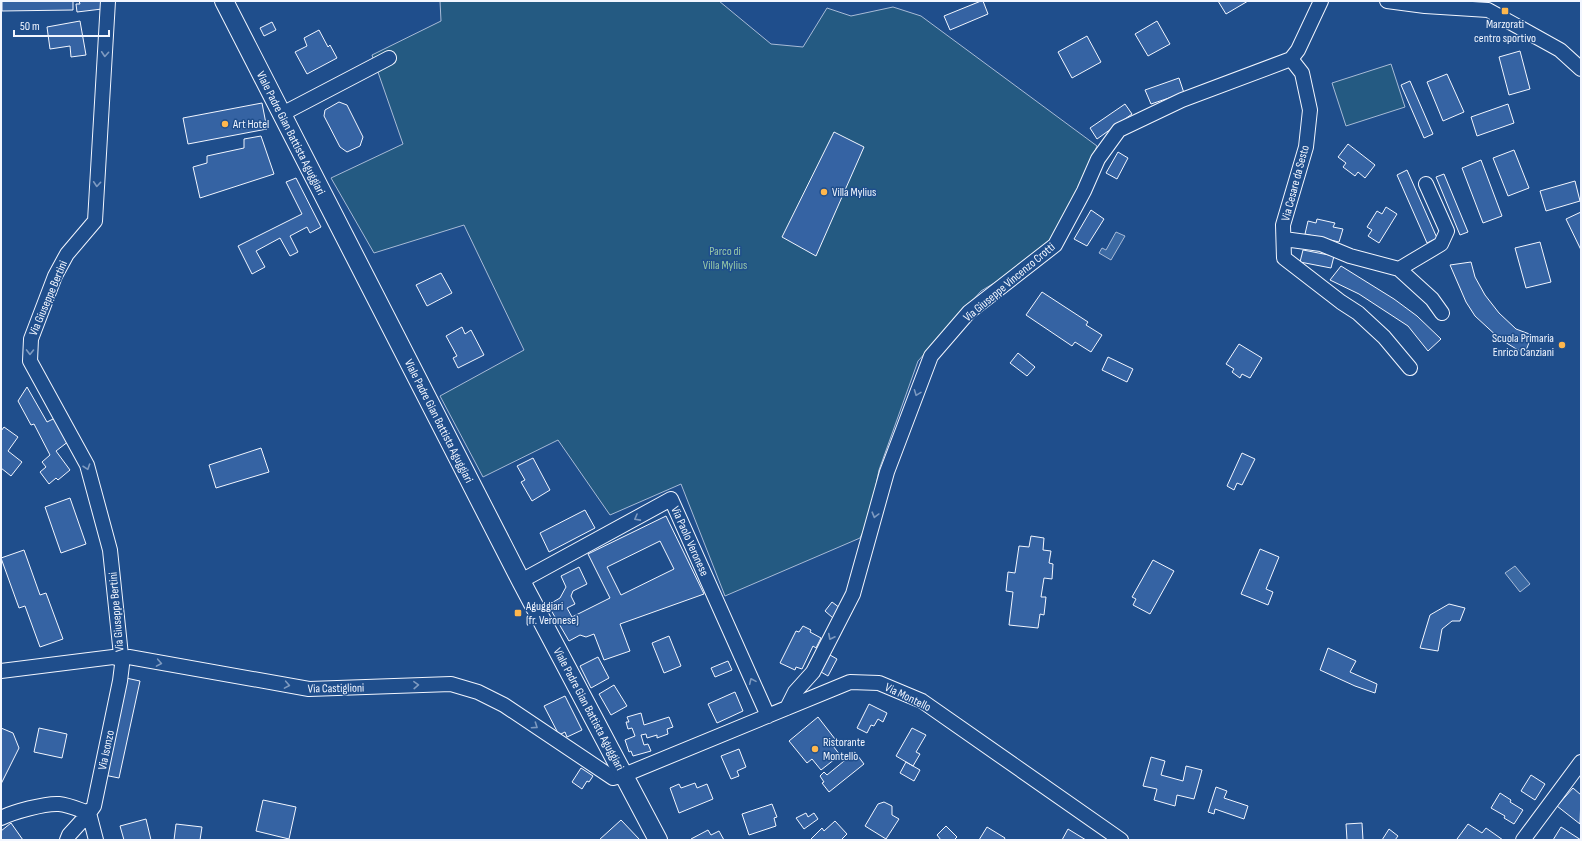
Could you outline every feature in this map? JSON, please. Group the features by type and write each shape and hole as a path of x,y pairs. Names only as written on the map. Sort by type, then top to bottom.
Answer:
{"main road":[{"name":"Viale Padre Gian Battista Aguggiari","path":"224,1 521,581 658,840"}],"street":[{"name":"Via Giuseppe Bertini","path":"108,1 95,221 67,254 56,276 30,339 30,361 87,465 110,550 121,648 120,659"},
{"path":"1290,59 1298,50 1321,1"},
{"path":"1387,1 1425,6 1488,10 1560,50 1581,69"},
{"path":"282,114 389,58"},
{"name":"Via Cesare da Sesto","path":"1290,59 1302,74 1310,110 1306,147 1283,226 1284,258 1341,302 1358,313 1384,337 1410,368"},
{"name":"Via Giuseppe Vincenzo Crotti","path":"787,708 795,692 813,672 853,594 886,472 931,356 969,312 1055,245 1084,190 1098,159 1119,130 1182,100 1290,59"},
{"path":"1399,270 1441,244 1447,231 1426,184"},
{"name":"Via Cesare da Sesto","path":"1284,239 1321,244 1350,256 1399,270 1432,299 1442,313"},
{"name":"Via Paolo Veronese","path":"521,581 671,499 768,716"},
{"name":"Via Castiglioni","path":"1,671 113,657 120,659 129,657 310,690 451,684 478,692 504,705 613,778 624,775"},
{"name":"Via Isonzo","path":"89,813 94,806 120,681 122,665 120,659"},
{"name":"Via Montello","path":"624,775 850,682 879,683 922,701 1121,840"},
{"path":"1523,840 1581,762"},
{"path":"3,814 59,804 89,813"},
{"path":"67,840 69,835 89,813"},
{"path":"89,813 96,840"}],"green space":[{"name":"Parco di Villa Mylius","path":"440,1 719,1 771,44 803,47 827,8 851,16 893,7 921,16 1097,146 1065,220 1044,248 1009,274 981,291 918,361 879,470 869,520 860,538 725,596 681,484 610,515 558,440 483,477 440,396 524,350 464,225 374,253 331,178 403,144 372,55 441,21"},
{"path":"1391,64 1405,107 1346,126 1332,83"}],"shaded area":[{"path":"1116,232 1125,236 1111,260 1099,253 1102,248 1106,250"},
{"path":"1515,566 1530,584 1520,592 1505,573"}],"building":[{"path":"2,1 73,1 73,10 2,11"},
{"path":"79,1 103,1 102,9 77,12 76,4 80,4"},
{"path":"983,1 988,14 950,30 944,16"},
{"path":"1218,1 1248,1 1226,14"},
{"path":"80,21 86,55 71,57 70,46 50,49 47,27"},
{"path":"1157,21 1170,44 1148,56 1135,34"},
{"path":"272,22 276,30 264,36 260,28"},
{"path":"319,30 328,47 330,45 337,58 307,74 295,52 307,46 304,38"},
{"path":"1087,36 1101,62 1072,78 1058,52"},
{"path":"1520,51 1530,89 1509,95 1499,57"},
{"path":"1447,74 1464,112 1443,121 1427,82"},
{"path":"1179,78 1184,93 1151,104 1145,90"},
{"path":"1410,81 1433,134 1424,138 1401,85"},
{"path":"339,102 347,105 363,137 360,146 347,152 340,147 324,116 325,110"},
{"name":"Art Hotel","path":"262,103 267,129 188,144 183,118"},
{"path":"1125,104 1132,114 1097,139 1090,128"},
{"path":"1508,104 1514,123 1477,136 1471,117"},
{"name":"Villa Mylius","path":"834,132 864,147 816,256 782,237"},
{"path":"261,136 274,174 200,198 193,167 207,163 207,156 244,148 244,139"},
{"path":"1348,144 1375,165 1365,178 1358,172 1355,176 1343,167 1346,163 1338,157"},
{"path":"1514,150 1529,188 1508,196 1493,158"},
{"path":"1118,152 1128,158 1117,179 1106,173"},
{"path":"1481,160 1502,216 1483,223 1462,168"},
{"path":"1407,170 1437,238 1427,243 1397,175"},
{"path":"1444,174 1468,232 1460,235 1436,177"},
{"path":"296,178 321,227 310,233 307,227 290,236 298,252 290,256 280,238 256,251 265,267 252,274 238,246 302,214 286,182"},
{"path":"1575,181 1580,201 1546,211 1540,191"},
{"path":"1386,207 1397,214 1379,243 1368,236 1372,230 1367,227 1377,211 1382,214"},
{"path":"1091,210 1104,219 1087,246 1074,239"},
{"path":"1581,212 1581,250 1566,219"},
{"path":"1317,219 1335,223 1333,227 1343,229 1339,242 1305,234 1308,221 1316,223"},
{"path":"1540,242 1551,282 1526,288 1515,248"},
{"path":"1303,250 1334,256 1331,268 1300,262"},
{"path":"1471,262 1475,277 1485,295 1499,313 1516,329 1532,335 1525,353 1500,339 1475,316 1466,302 1450,265"},
{"path":"1341,266 1394,299 1417,316 1441,339 1428,351 1408,326 1359,294 1330,280"},
{"path":"441,273 452,293 427,306 416,285"},
{"path":"1042,292 1088,322 1086,325 1102,335 1091,352 1075,342 1072,346 1026,315"},
{"path":"462,327 465,334 471,330 484,355 458,368 453,358 457,356 446,336"},
{"path":"1239,344 1262,358 1250,378 1242,374 1240,378 1232,372 1234,369 1226,364"},
{"path":"1018,353 1035,367 1027,376 1010,363"},
{"path":"1108,357 1133,369 1127,382 1102,370"},
{"path":"27,387 47,422 55,418 69,441 56,451 70,470 58,480 56,478 49,484 40,472 46,467 42,462 50,455 34,424 31,425 18,401"},
{"path":"4,427 18,437 8,451 22,462 11,476 1,468 1,431"},
{"path":"261,448 269,472 216,488 209,465"},
{"path":"1242,453 1255,459 1242,485 1237,483 1234,490 1227,486"},
{"path":"533,458 550,490 532,501 521,482 525,480 517,466"},
{"path":"70,498 86,544 61,553 45,507"},
{"path":"585,510 595,528 549,552 540,533"},
{"path":"666,516 704,594 620,624 630,651 604,660 594,634 586,637 580,635 569,641 548,605 560,598 566,587 561,576 579,567 587,584 573,591 571,596 575,604 567,608 572,617 610,598 588,554","holes":["660,541 674,569 621,595 607,567"]},
{"path":"1031,536 1044,538 1043,550 1051,551 1049,563 1053,564 1052,579 1044,578 1041,597 1046,597 1044,615 1040,614 1038,628 1009,625 1013,592 1006,591 1008,572 1015,573 1019,546 1029,547"},
{"path":"1260,549 1279,557 1266,589 1273,592 1268,605 1241,594"},
{"path":"24,550 40,595 46,593 63,639 40,647 25,606 19,608 1,558"},
{"path":"1153,560 1174,571 1150,614 1133,605 1136,599 1132,597"},
{"path":"832,602 840,608 833,618 825,611"},
{"path":"1449,604 1465,608 1460,621 1452,621 1442,629 1438,651 1420,648 1430,615"},
{"path":"803,626 821,638 816,648 813,646 802,669 796,667 795,670 780,663 796,631 799,632"},
{"path":"669,636 681,666 664,673 652,643"},
{"path":"1328,648 1356,661 1350,672 1377,684 1375,693 1355,686 1320,670"},
{"path":"830,655 837,659 828,676 821,672"},
{"path":"598,657 609,678 591,688 580,666"},
{"path":"728,661 732,670 715,677 711,668"},
{"path":"126,678 140,681 119,778 104,775"},
{"path":"614,685 627,706 611,715 599,694"},
{"path":"735,692 743,711 717,723 708,704"},
{"path":"565,696 582,730 567,737 565,732 559,735 544,706"},
{"path":"869,704 887,713 883,722 878,719 874,726 871,725 867,733 857,728"},
{"path":"641,713 644,725 669,717 673,727 667,729 668,734 657,738 657,735 647,738 646,734 641,735 644,745 648,744 651,751 633,756 631,751 629,752 625,740 635,736 632,728 628,729 626,722 629,722 627,717"},
{"name":"Ristorante Montello","path":"818,717 835,739 830,742 840,755 821,770 812,759 807,763 789,741"},
{"path":"1,728 13,733 19,748 1,784"},
{"path":"39,728 67,734 62,758 34,752"},
{"path":"912,728 926,735 916,752 920,754 913,766 896,756"},
{"path":"739,749 746,767 737,771 739,776 731,779 721,756"},
{"path":"855,752 864,764 829,792 822,783 824,782 820,776 824,772 827,775"},
{"path":"1151,757 1165,761 1161,775 1183,781 1186,766 1202,770 1194,799 1177,795 1175,806 1154,800 1157,789 1143,786"},
{"path":"906,762 920,770 914,781 900,773"},
{"path":"581,768 593,776 589,782 587,781 582,789 572,782"},
{"path":"1531,775 1545,784 1535,800 1521,791"},
{"path":"695,783 697,788 707,784 713,799 679,813 670,788 679,784 681,788"},
{"path":"1216,787 1227,791 1224,798 1248,806 1244,819 1215,809 1214,814 1208,812"},
{"path":"1573,788 1581,795 1580,824 1557,806"},
{"path":"1500,793 1511,800 1510,802 1523,810 1514,824 1504,818 1505,816 1491,808"},
{"path":"263,800 296,807 289,839 256,831"},
{"path":"884,802 892,806 892,815 899,819 886,839 865,826 878,804"},
{"path":"772,804 777,817 774,818 776,826 749,835 742,814"},
{"path":"806,813 808,817 814,813 818,819 804,829 796,818"},
{"path":"146,819 151,840 124,840 120,826"},
{"path":"621,820 640,840 599,840"},
{"path":"835,821 847,834 841,840 811,839 822,828 824,831"},
{"path":"11,823 23,840 1,840 1,831"},
{"path":"1362,823 1363,840 1347,840 1346,824"},
{"path":"176,824 202,827 200,840 174,840"},
{"path":"1468,824 1482,833 1486,828 1503,840 1457,839"},
{"path":"946,826 957,837 954,840 941,840 937,835"},
{"path":"987,827 1005,838 1004,840 979,840"},
{"path":"1561,827 1581,840 1553,840"},
{"path":"1068,829 1086,840 1062,840"},
{"path":"1389,829 1398,836 1395,840 1382,840"},
{"path":"708,830 711,835 719,831 724,840 691,839"}],"place":[{"name":"Marzorati centro sportivo","path":"1505,11"},
{"name":"Art Hotel","path":"225,124"},
{"name":"Villa Mylius","path":"824,192"},
{"name":"Scuola Primaria Enrico Canziani","path":"1562,345"},
{"name":"Aguggiari (fr. Veronese)","path":"518,613"},
{"name":"Ristorante Montello","path":"815,749"}]}
